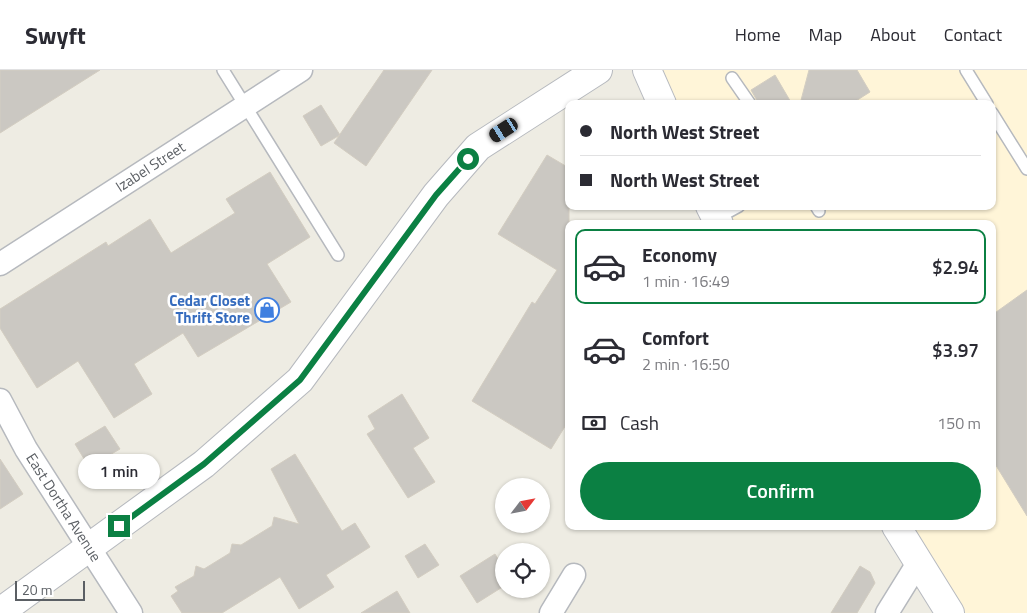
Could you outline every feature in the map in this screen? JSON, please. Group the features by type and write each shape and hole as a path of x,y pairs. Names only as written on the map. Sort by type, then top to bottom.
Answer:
{"street":[{"name":"Izabel Street","path":"0,264 301,70"},
{"path":"0,612 204,464 300,380 436,195 478,146 598,70"},
{"path":"647,70 660,100"},
{"name":"East Dortha Avenue","path":"0,400 26,448 131,613"},
{"path":"898,530 950,613"},
{"path":"887,613 918,563"},
{"path":"551,613 574,575"}],"lane":[{"path":"223,70 338,255"},
{"path":"966,70 985,100"},
{"path":"732,78 747,100"},
{"path":"996,119 1027,168"}],"shaded area":[{"path":"648,70 1027,70 1027,613 951,613 899,530 996,530 996,220 717,220 712,210 996,210 996,100 661,100"}],"building":[{"path":"0,70 100,70 0,133"},
{"path":"384,70 432,70 366,166 334,143"},
{"path":"809,70 857,70 870,92 857,100 801,100"},
{"path":"775,75 790,100 757,100 751,90"},
{"path":"321,105 340,135 321,146 303,116"},
{"path":"547,155 565,166 565,210 569,210 569,220 565,220 565,426 551,449 472,401 532,302 535,304 557,270 498,234"},
{"path":"270,172 310,237 267,264 291,302 198,357 183,333 134,364 152,394 114,418 78,361 37,388 0,328 0,309 106,242 108,246 150,219 171,253 235,213 226,199"},
{"path":"1027,290 1027,516 996,466 996,312"},
{"path":"402,394 429,438 413,448 435,482 408,498 367,434 375,429 368,416"},
{"path":"105,426 120,449 89,467 75,444"},
{"path":"295,454 342,531 355,523 370,547 326,575 334,587 299,609 280,577 222,613 182,613 171,596 178,591 175,587 194,576 196,566 204,569 230,553 232,544 241,545 272,526 274,517 299,524 271,469"},
{"path":"0,459 23,494 0,509"},
{"path":"425,544 439,565 418,578 405,556"},
{"path":"495,554 495,592 477,603 460,576"},
{"path":"860,566 870,572 875,583 857,613 831,613"},
{"path":"397,591 410,613 361,613"}],"place":[{"name":"Cedar Closet Thrift Store","path":"267,310"}],"route":[{"path":"119,526 204,464 300,380 436,195 468,159"}]}
